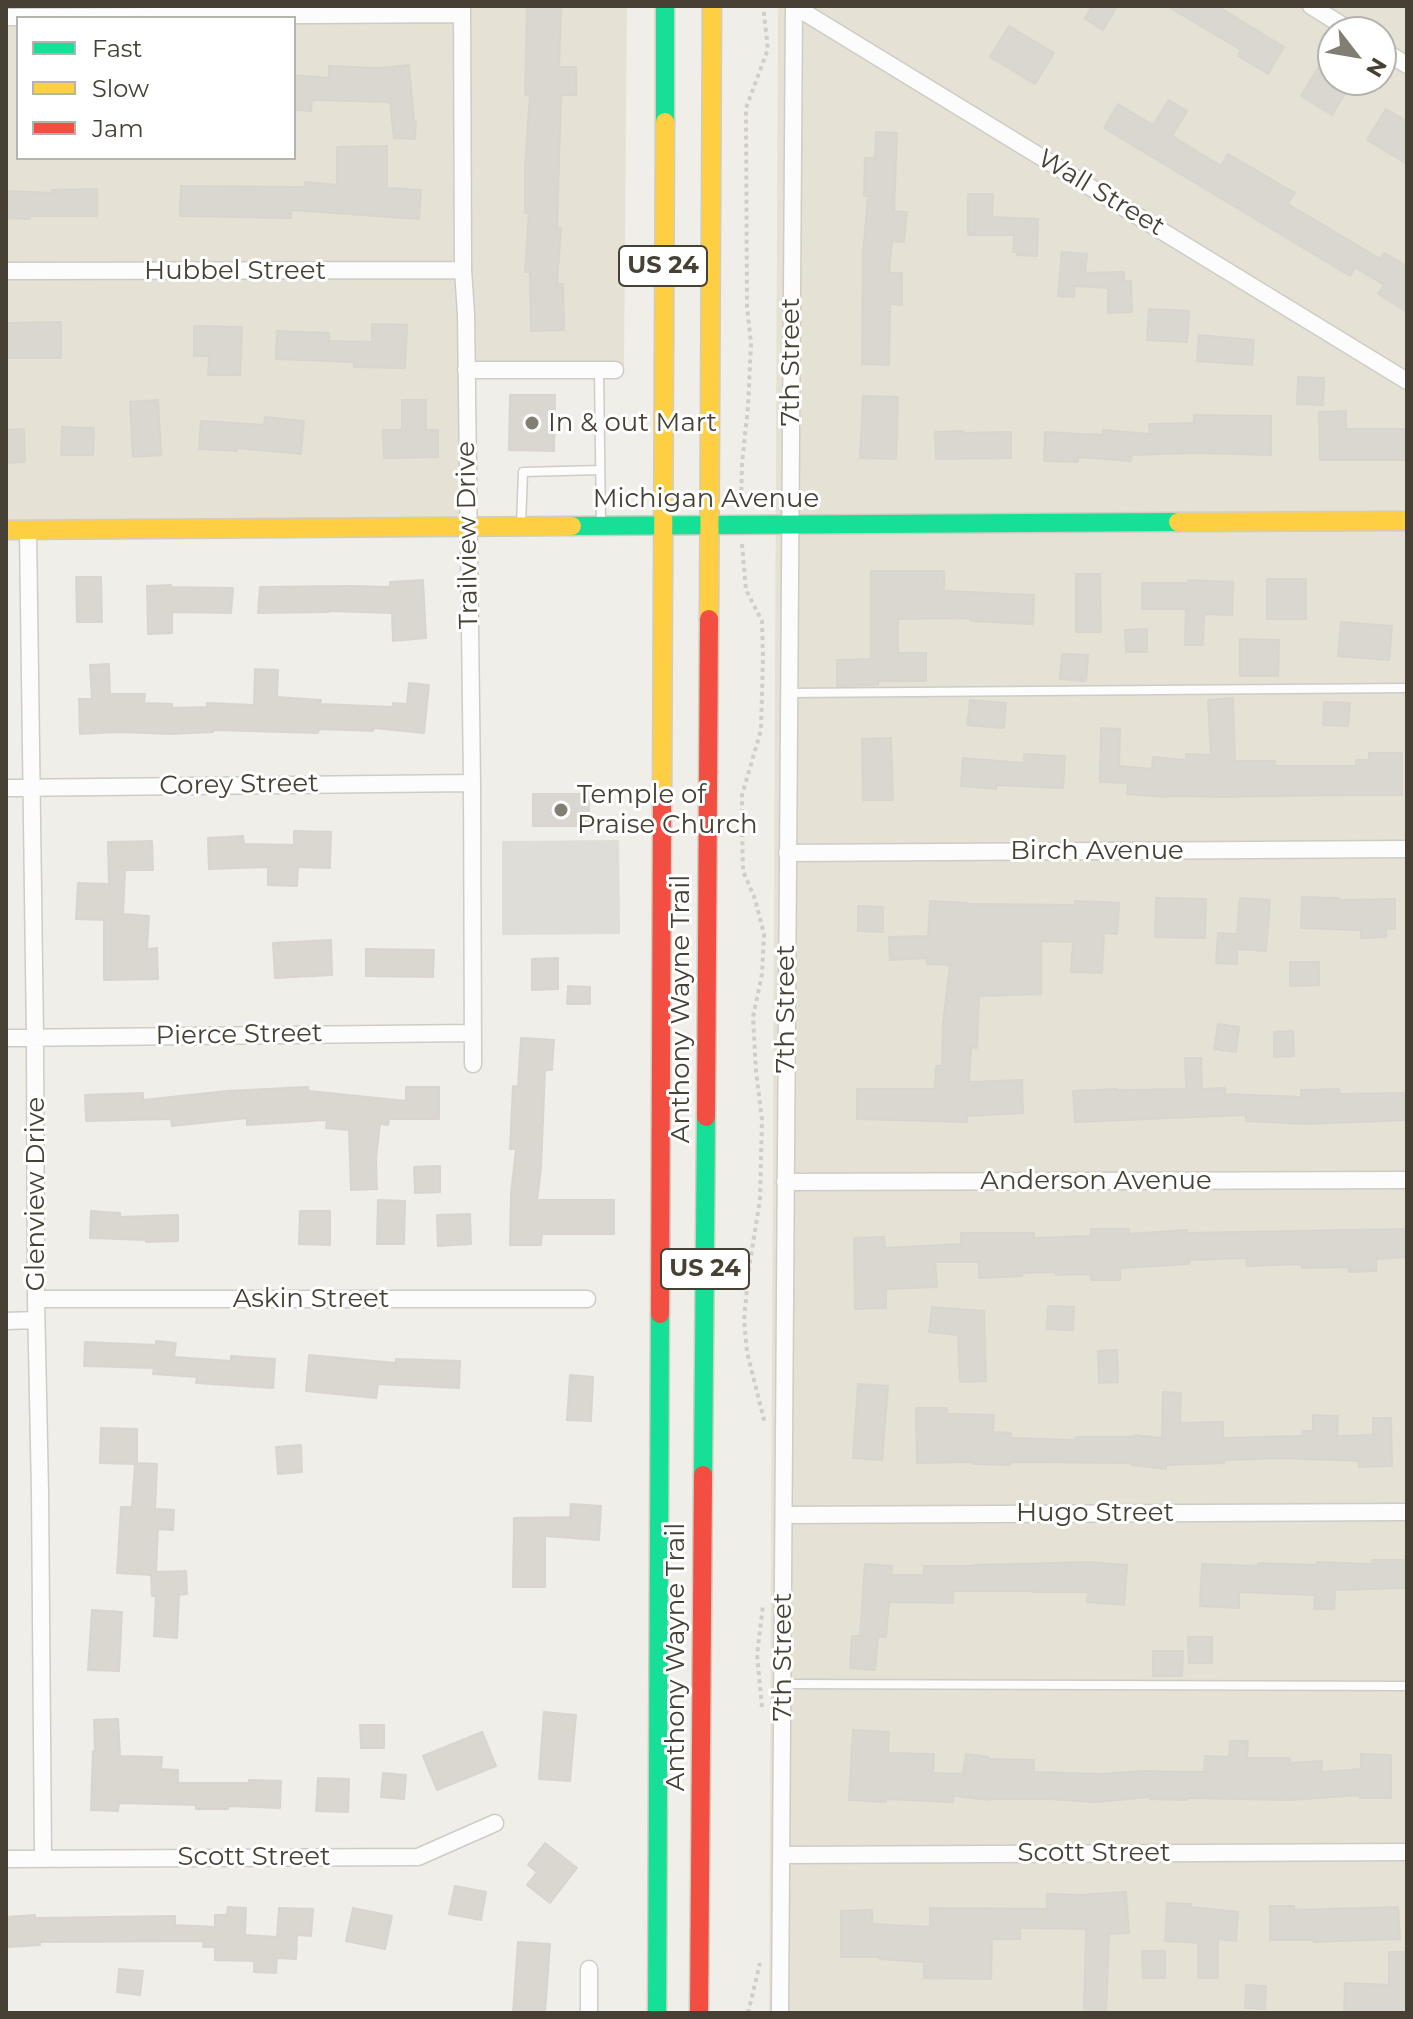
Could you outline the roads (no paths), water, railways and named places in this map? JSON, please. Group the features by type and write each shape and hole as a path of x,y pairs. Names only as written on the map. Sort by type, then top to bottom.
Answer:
{"main road":[{"name":"Anthony Wayne Trail","path":"657,2013 665,6"},
{"name":"Anthony Wayne Trail","path":"699,2013 712,6"},
{"name":"Michigan Avenue","path":"6,530 1407,521"}],"street":[{"name":"Wall Street","path":"794,6 1407,381"},
{"name":"7th Street","path":"780,2013 794,6"},
{"path":"71,16 462,10"},
{"name":"Trailview Drive","path":"462,10 473,1064"},
{"name":"Hubbel Street","path":"6,271 463,270"},
{"path":"466,370 607,370"},
{"name":"Glenview Drive","path":"28,530 43,1858"},
{"name":"Corey Street","path":"6,788 472,783"},
{"name":"Birch Avenue","path":"787,853 1407,849"},
{"name":"Pierce Street","path":"6,1038 472,1033"},
{"name":"Anderson Avenue","path":"785,1182 1407,1180"},
{"name":"Askin Street","path":"36,1299 587,1299"},
{"path":"6,1321 36,1320"},
{"name":"Hugo Street","path":"784,1515 1407,1512"},
{"name":"Scott Street","path":"6,1859 418,1857 495,1823"},
{"name":"Scott Street","path":"781,1855 1407,1852"},
{"path":"589,1969 589,2013"}],"lane":[{"path":"601,526 600,470 607,370"},
{"path":"521,526 523,472 600,470"},
{"path":"789,693 1407,688"},
{"path":"783,1684 1407,1686"}],"place":[{"name":"In & out Mart","path":"532,423"},
{"name":"Temple of Praise Church","path":"561,810"}]}
